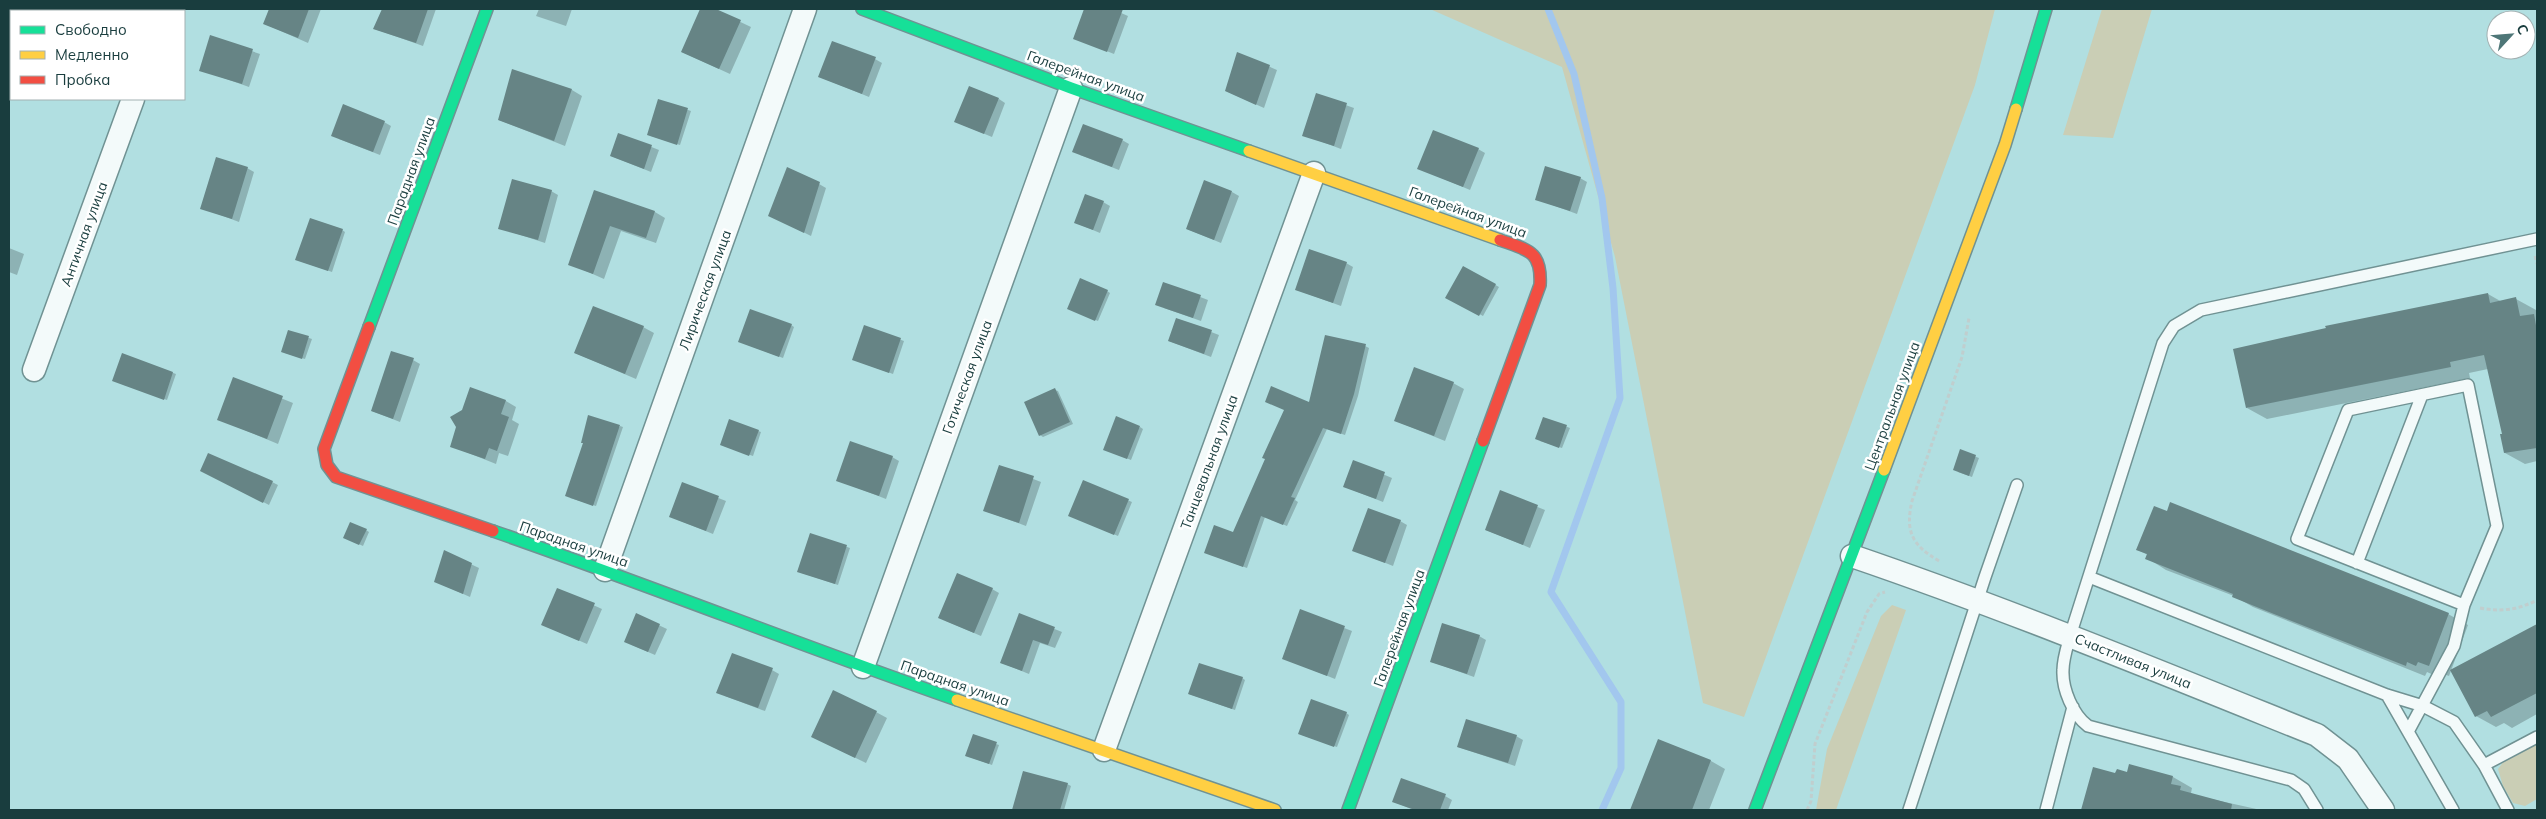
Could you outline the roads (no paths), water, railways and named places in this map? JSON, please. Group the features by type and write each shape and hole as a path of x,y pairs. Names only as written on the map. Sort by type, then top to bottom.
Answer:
{"street":[{"name":"Парадная улица","path":"487,9 324,449 325,464 336,478 604,570 863,667 1275,810"},
{"name":"Лирическая улица","path":"604,570 805,9"},
{"name":"Галерейная улица","path":"862,9 1071,88 1314,173 1535,254 1541,271 1540,285 1348,810"},
{"name":"Центральная улица","path":"1755,810 1852,556 2004,145 2046,9"},
{"name":"Готическая улица","path":"863,667 1071,88"},
{"name":"Античная улица","path":"34,370 133,100"},
{"name":"Танцевальная улица","path":"1104,750 1314,173"},
{"name":"Счастливая улица","path":"1852,556 1952,591 2070,636 2317,735 2348,759 2383,810"}],"lane":[{"path":"2316,810 2304,789 2291,780 2088,726 2081,721 2064,686 2062,670 2070,636 2163,343 2174,326 2201,310 2537,239"},
{"path":"2409,730 2454,646 2464,605 2498,526 2468,385 2348,410 2297,539 2464,605"},
{"path":"2357,563 2422,395"},
{"path":"1909,810 2018,485"},
{"path":"2089,577 2387,695 2423,706 2454,722 2484,765 2508,810"},
{"path":"2387,695 2409,730 2453,810"},
{"path":"2046,810 2073,706"},
{"path":"2484,765 2537,737"}],"waterway":[{"path":"1548,9 1574,74 1602,198 1613,288 1620,398 1551,592 1621,702 1621,768 1602,810"}]}
